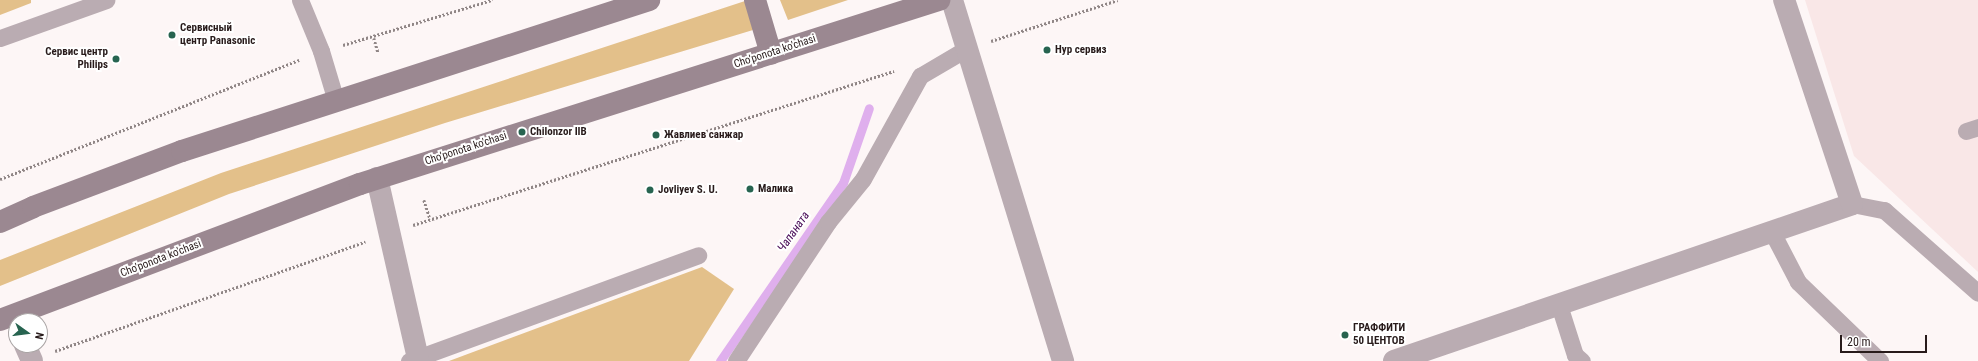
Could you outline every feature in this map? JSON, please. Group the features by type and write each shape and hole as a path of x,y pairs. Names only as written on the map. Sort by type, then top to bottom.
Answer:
{"main road":[{"path":"0,222 34,207 182,151 649,0"},
{"path":"755,0 772,54"},
{"name":"Cho'ponota ko'chasi","path":"27,313 377,178 939,0"}],"street":[{"path":"952,0 1063,361"},
{"path":"1399,360 1852,204 1784,0"},
{"path":"377,178 414,359"}],"lane":[{"path":"0,38 106,0"},
{"path":"300,0 321,51 336,101"},
{"path":"736,361 828,222 863,179 920,76 966,49"},
{"path":"1852,204 1884,210 1978,293"},
{"path":"1772,232 1798,282 1880,361"},
{"path":"414,359 698,255"},
{"path":"1559,304 1575,355 1582,361"}],"path":[{"path":"0,179 321,51 374,38 492,0"},
{"path":"966,49 1118,0"},
{"path":"374,38 378,52"},
{"path":"29,355 142,319 430,219 899,70"},
{"path":"424,200 430,219"}],"shaded area":[{"path":"0,0 31,0 31,3 0,15"},
{"path":"780,0 848,0 788,20"},
{"path":"1805,0 1978,0 1978,272 1854,156"},
{"path":"745,1 753,30 445,123 229,194 0,286 0,260 221,173"},
{"path":"702,267 734,289 689,361 449,361"}],"waterway":[{"name":"Чапаната","path":"720,361 843,183 869,108"}],"place":[{"name":"Сервисный центр Panasonic","path":"172,35"},
{"name":"Нур сервиз","path":"1047,50"},
{"name":"Сервис центр Philips","path":"116,59"},
{"name":"Chilonzor IIB","path":"522,132"},
{"name":"Жавлиев санжар","path":"656,135"},
{"name":"Малика","path":"750,189"},
{"name":"Jovliyev S. U.","path":"650,190"},
{"name":"ГРАФФИТИ 50 ЦЕНТОВ","path":"1345,335"}]}
